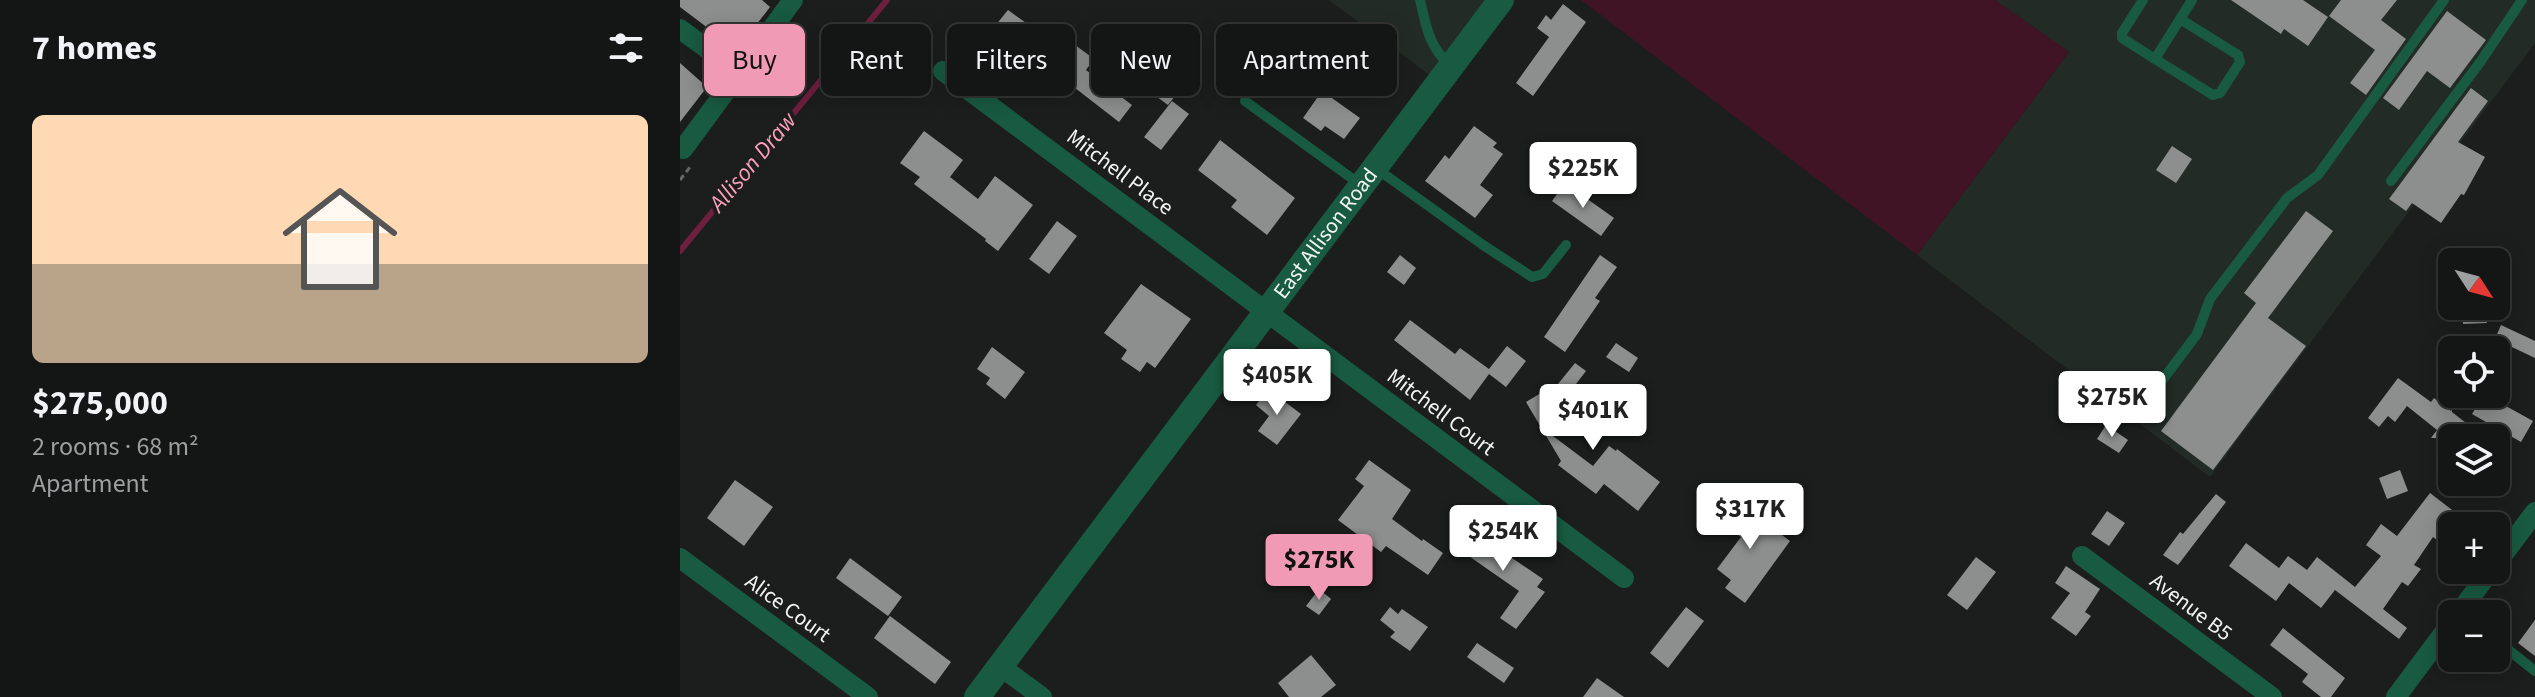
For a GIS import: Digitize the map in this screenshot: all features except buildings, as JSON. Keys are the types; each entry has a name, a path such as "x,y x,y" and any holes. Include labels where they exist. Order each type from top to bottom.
{"street":[{"path":"775,24 793,0"},
{"name":"East Allison Road","path":"977,697 1501,0"},
{"path":"680,29 704,46"},
{"name":"Mitchell Place","path":"943,71 1268,312"},
{"path":"680,147 683,149 722,96"},
{"name":"Mitchell Court","path":"1268,312 1624,578"},
{"path":"2510,545 2535,512"},
{"name":"Avenue B5","path":"2082,556 2272,697"},
{"name":"Alice Court","path":"680,558 868,697"},
{"path":"2396,697 2438,642"},
{"path":"1001,667 1042,697"}],"lane":[{"path":"1420,0 1428,37 1438,55 1452,66"},
{"path":"2143,0 2122,33 2122,38 2213,95 2220,93 2240,62 2238,55 2180,19"},
{"path":"2155,59 2192,0"},
{"path":"2149,398 2197,334 2210,299 2287,198 2318,175 2444,0"},
{"path":"2391,181 2481,61 2522,0"},
{"path":"1245,101 1532,277 1543,274 1566,245"},
{"path":"2510,651 2535,671"}],"shaded area":[{"path":"1329,0 1488,0 1431,76 1397,51 1397,24 1361,24"},
{"path":"1581,0 1995,0 2069,52 1917,255"},
{"path":"1995,0 2535,0 2535,43 2210,477 1917,255 2069,52"}],"waterway":[{"name":"Allison Draw","path":"680,251 887,0"}]}
